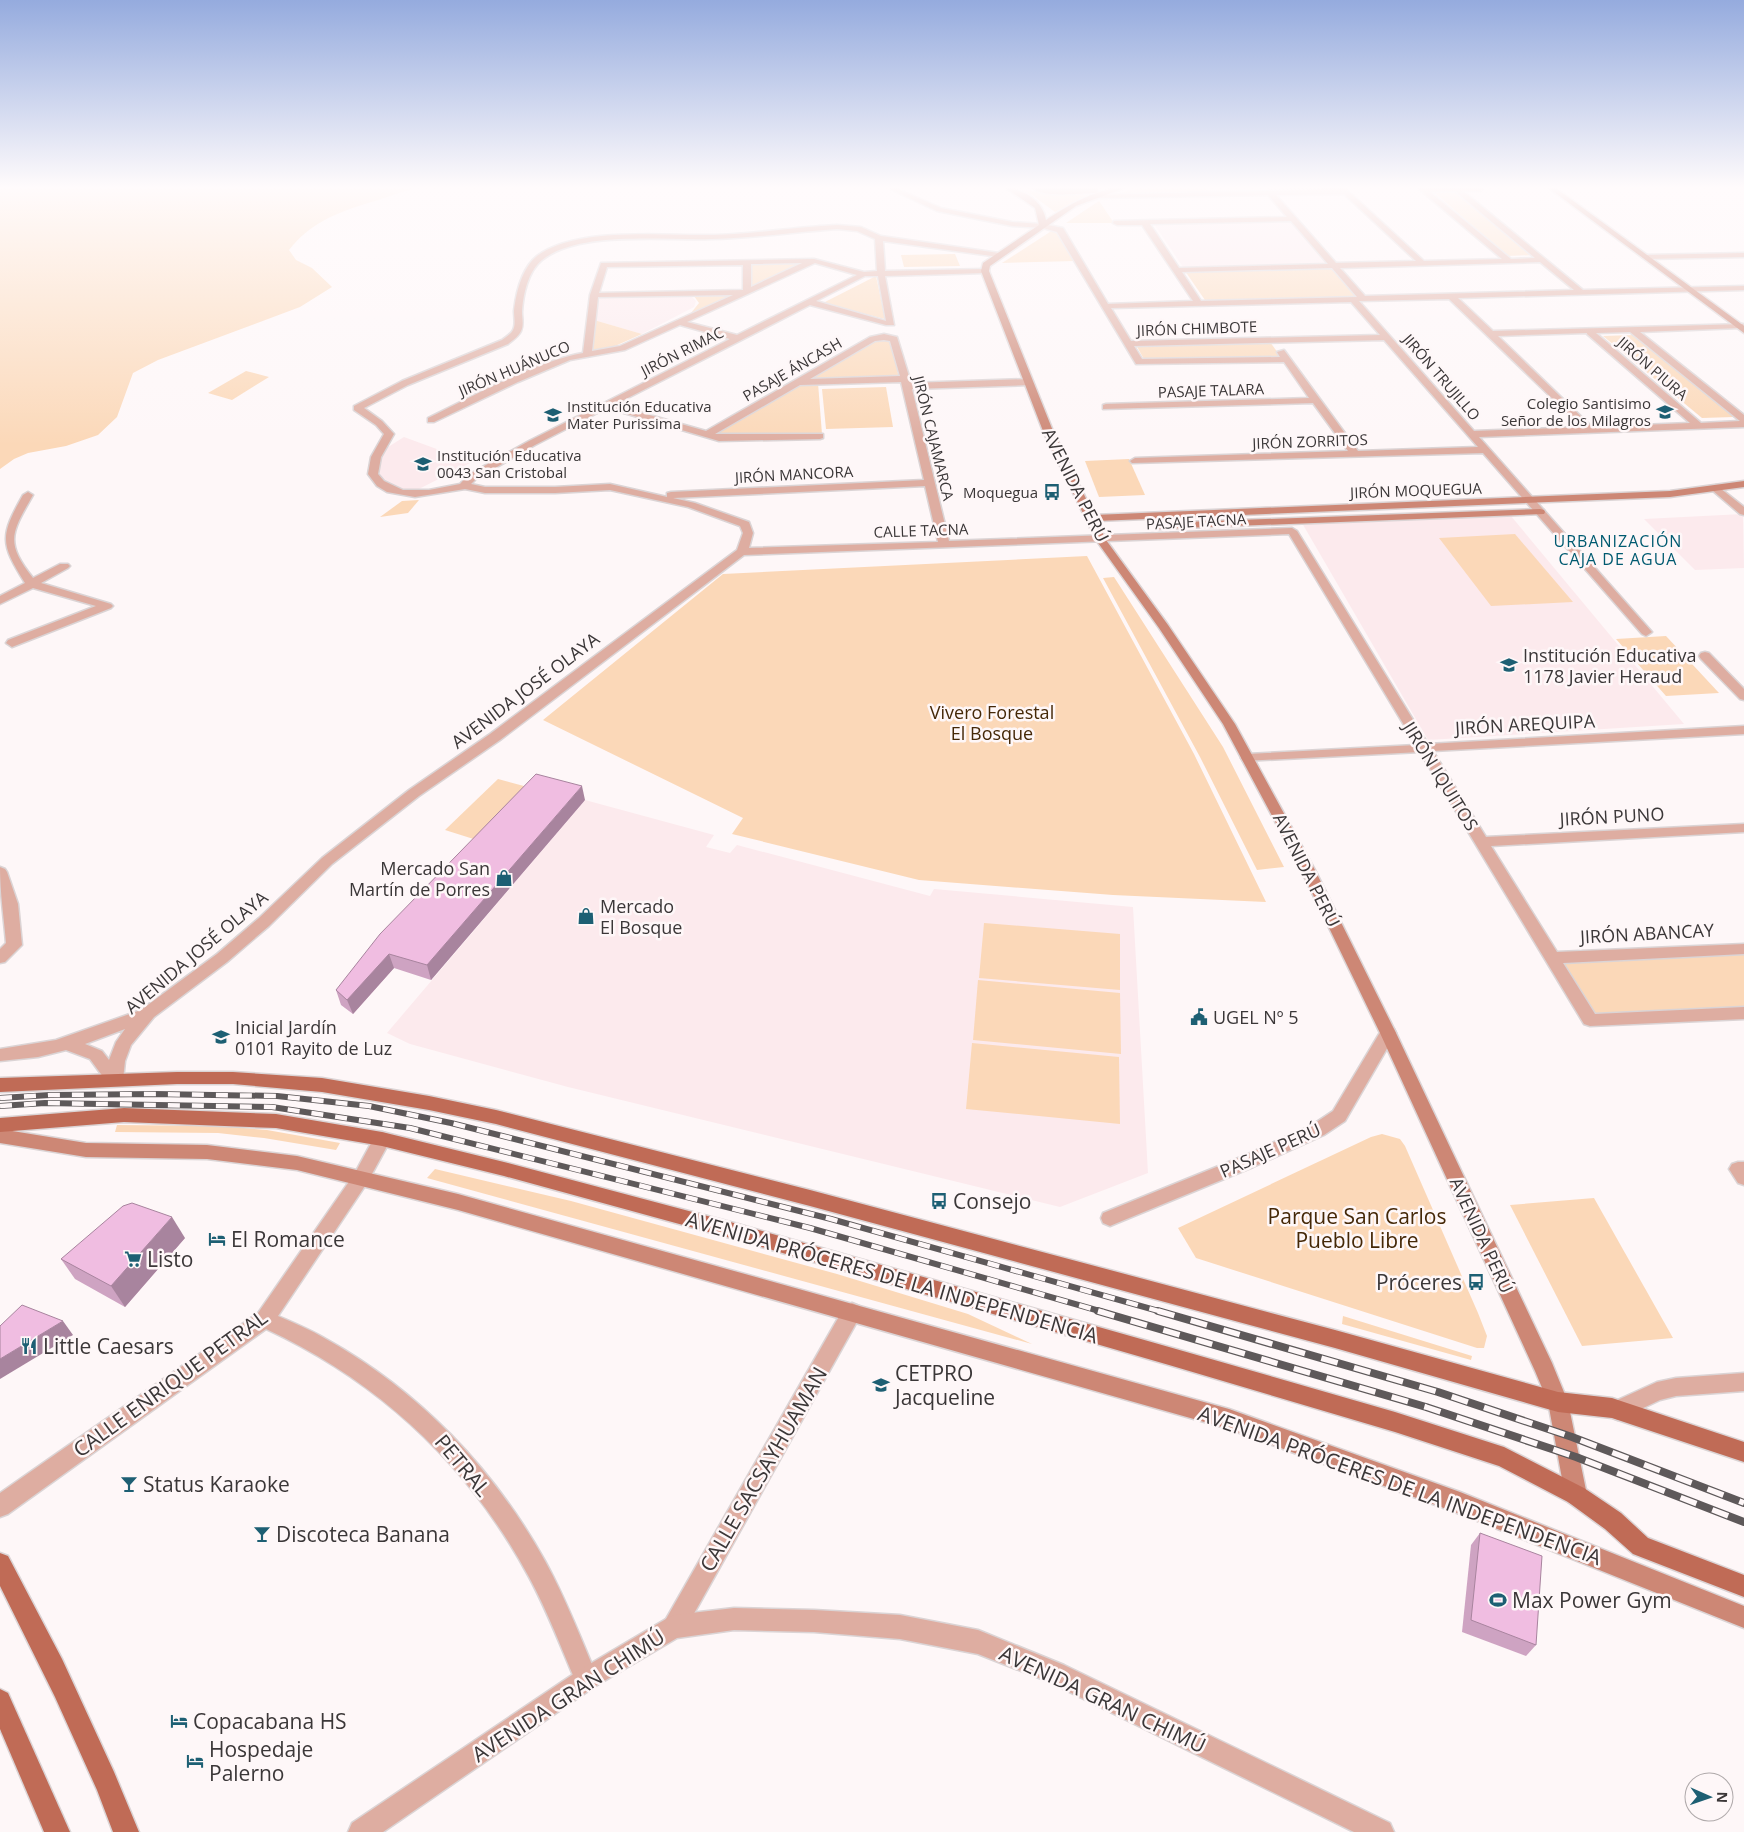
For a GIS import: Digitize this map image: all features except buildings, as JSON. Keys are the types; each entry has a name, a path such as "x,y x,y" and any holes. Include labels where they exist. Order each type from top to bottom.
{"main road":[{"name":"AVENIDA PERÚ","path":"986,274 1048,431 1095,529 1164,626 1229,724 1309,872 1388,1033 1502,1278 1533,1340 1558,1402 1576,1495"},
{"path":"1670,274 1742,328"},
{"name":"JIRÓN MOQUEGUA","path":"1095,529 1529,500 1670,494 1744,484"},
{"name":"JIRÓN MOQUEGUA","path":"1095,529 1540,512"},
{"path":"0,1085 224,1078 322,1085 430,1102 810,1198 1335,1339 1558,1402 1618,1410 1744,1452"},
{"name":"AVENIDA PRÓCERES DE LA INDEPENDENCIA","path":"0,1125 124,1115 276,1121 382,1139 734,1231 1395,1422 1504,1457 1576,1495 1613,1521 1642,1546 1744,1586"},
{"name":"AVENIDA PRÓCERES DE LA INDEPENDENCIA","path":"0,1136 86,1150 207,1152 297,1163 458,1202 1248,1425 1460,1503 1744,1617"},
{"path":"0,1564 22,1602 70,1701 118,1809 126,1832"},
{"path":"0,1701 57,1832"}],"street":[{"path":"529,274 520,297 518,329 505,342 405,383 357,408 379,423 388,434 373,465 373,474 383,486 418,494 431,494 464,486 471,489 485,490 546,490 601,486 660,498 690,505 745,524 748,533 742,552"},
{"path":"587,353 594,295 601,274"},
{"path":"594,295 747,292 747,274"},
{"name":"JIRÓN HUÁNUCO","path":"431,420 557,362 587,353 622,348 785,274"},
{"name":"JIRÓN RIMAC","path":"464,486 472,476 606,405 863,274"},
{"path":"809,302 891,323 881,274"},
{"path":"1088,274 1139,362 1286,358"},
{"path":"1178,274 1199,304"},
{"name":"JIRÓN TRUJILLO","path":"1340,274 1386,337 1646,632"},
{"path":"1560,274 1582,293"},
{"path":"1107,306 1744,288"},
{"path":"1452,297 1590,430"},
{"path":"679,322 738,338"},
{"path":"1491,334 1742,328"},
{"path":"1633,330 1744,420"},
{"name":"JIRÓN PIURA","path":"1590,332 1699,426"},
{"name":"PASAJE ÁNCASH","path":"706,435 795,382 873,339 884,337 894,340"},
{"name":"JIRÓN CHIMBOTE","path":"1128,344 1386,337"},
{"name":"JIRÓN CAJAMARCA","path":"894,340 906,382 944,545"},
{"path":"1272,340 1355,454"},
{"path":"795,382 1029,382"},
{"name":"PASAJE TALARA","path":"1106,407 1317,400"},
{"path":"606,405 719,438 820,436"},
{"path":"1471,434 1744,424"},
{"name":"JIRÓN ZORRITOS","path":"1135,461 1486,450"},
{"name":"JIRÓN MANCORA","path":"660,498 672,495 929,483"},
{"path":"1716,488 1744,512"},
{"path":"12,643 107,606 32,584 11,553 8,540 10,527 28,495"},
{"name":"PASAJE TACNA","path":"1095,529 1292,531"},
{"name":"CALLE TACNA","path":"742,552 944,545 1095,529"},
{"name":"JIRÓN IQUITOS","path":"1292,531 1590,1020 1744,1013"},
{"name":"AVENIDA JOSÉ OLAYA","path":"116,1080 117,1061 124,1042 148,1013 222,958 264,922 327,861 380,818 495,737 734,556 742,552"},
{"path":"0,601 64,566"},
{"path":"1705,656 1744,696"},
{"name":"JIRÓN AREQUIPA","path":"1248,758 1744,730"},
{"name":"JIRÓN PUNO","path":"1482,842 1744,828"},
{"path":"0,872 12,904 14,945 0,958"},
{"name":"JIRÓN ABANCAY","path":"1551,958 1744,949"},
{"path":"0,1054 14,1054 68,1044 148,1013"},
{"name":"PASAJE PERÚ","path":"1110,1218 1301,1139 1325,1126 1339,1116 1388,1033"},
{"path":"68,1044 96,1055 116,1080"},
{"name":"CALLE ENRIQUE PETRAL","path":"0,1506 265,1319 361,1178 382,1139"},
{"name":"CALLE SACSAYHUAMAN","path":"674,1627 852,1312"},
{"name":"PETRAL","path":"265,1319 326,1349 384,1387 437,1434 486,1489 529,1556 568,1633 586,1679"},
{"path":"1618,1410 1657,1391 1676,1387 1744,1382"},
{"name":"AVENIDA GRAN CHIMÚ","path":"361,1832 586,1679 674,1627 734,1619 814,1621 900,1627 978,1642 1056,1673 1381,1832"}],"shaded area":[{"path":"686,295 696,301 694,307 642,334 594,320 600,298"},
{"name":"Institución Educativa 0043 San Cristobal","path":"404,437 472,462 415,491 396,488 382,480 377,466 385,449"},
{"path":"1743,514 1744,568 1695,570 1644,519"},
{"name":"Institución Educativa 1178 Javier Heraud","path":"1511,516 1684,724 1428,740 1302,523"},
{"path":"585,800 714,835 706,847 730,853 737,845 930,896 934,889 1133,907 1148,1173 1060,1207 568,1087 410,1044 387,1033"}],"green space":[{"path":"0,274 319,274 332,287 300,307 158,360 133,373 117,417 98,435 66,446 28,453 14,459 0,469"},
{"path":"752,274 781,274 752,288"},
{"path":"1187,274 1339,274 1360,299 1207,303"},
{"path":"876,276 885,319 823,303"},
{"path":"733,295 691,313 699,303 694,296"},
{"path":"594,320 642,334 615,346 592,350"},
{"path":"1633,335 1734,417 1702,418 1603,336"},
{"path":"879,338 890,340 899,378 812,378"},
{"path":"1270,342 1281,357 1145,361 1136,345"},
{"path":"246,371 269,377 232,400 208,393"},
{"path":"818,383 822,434 717,436 713,432 799,384"},
{"path":"886,387 893,427 826,429 822,389"},
{"path":"1129,459 1145,495 1099,497 1085,461"},
{"path":"419,500 408,513 380,517 402,501"},
{"path":"1515,534 1573,602 1491,606 1439,538"},
{"name":"Vivero Forestal El Bosque","path":"1087,556 1194,754 1266,902 1113,895 919,880 732,834 743,818 543,720 723,574"},
{"path":"1114,577 1223,747 1284,867 1257,870 1200,757 1103,578"},
{"path":"1666,636 1719,693 1666,696 1616,639"},
{"path":"498,779 535,789 483,842 445,830"},
{"path":"984,923 1120,934 1120,990 979,978"},
{"path":"1744,951 1744,1011 1592,1017 1558,961"},
{"path":"978,980 1120,993 1121,1054 973,1040"},
{"path":"972,1043 1119,1057 1120,1124 966,1109"},
{"path":"117,1125 219,1126 267,1130 340,1143 336,1150 264,1138 218,1133 115,1132"},
{"name":"Parque San Carlos Pueblo Libre","path":"1382,1134 1400,1139 1405,1146 1487,1336 1484,1348 1477,1348 1196,1258 1178,1228 1371,1137"},
{"path":"435,1169 571,1201 837,1274 968,1314 1032,1344 427,1178"},
{"path":"1594,1198 1673,1338 1582,1346 1510,1205"},
{"path":"1343,1316 1472,1356 1471,1360 1342,1324"}],"railway":[{"path":"0,1098 50,1095 156,1094 277,1096 369,1106 451,1123 831,1219 1162,1312"},
{"path":"0,1106 45,1103 272,1107 410,1128 810,1228 1103,1312"},
{"path":"1098,1311 1426,1407 1576,1457 1744,1522"},
{"path":"1158,1311 1438,1392 1572,1437 1744,1503"}],"place":[{"name":"Colegio Santisimo Señor de los Milagros","path":"1665,412"},
{"name":"Institución Educativa Mater Purissima","path":"553,415"},
{"name":"Institución Educativa 0043 San Cristobal","path":"423,464"},
{"name":"Moquegua","path":"1052,492"},
{"name":"Institución Educativa 1178 Javier Heraud","path":"1509,665"},
{"name":"Mercado San Martín de Porres","path":"504,878"},
{"name":"Mercado El Bosque","path":"586,916"},
{"name":"UGEL Nº 5","path":"1199,1017"},
{"name":"Inicial Jardín 0101 Rayito de Luz","path":"221,1037"},
{"name":"Consejo","path":"939,1201"},
{"name":"El Romance","path":"217,1239"},
{"name":"Listo","path":"133,1259"},
{"name":"Próceres","path":"1476,1282"},
{"name":"Little Caesars","path":"29,1346"},
{"name":"CETPRO Jacqueline","path":"881,1385"},
{"name":"Status Karaoke","path":"129,1484"},
{"name":"Discoteca Banana","path":"262,1534"},
{"name":"Max Power Gym","path":"1498,1600"},
{"name":"Copacabana HS","path":"179,1721"},
{"name":"Hospedaje Palerno","path":"195,1761"}],"district":[{"name":"URBANIZACIÓN CAJA DE AGUA","path":"1618,550"}]}
